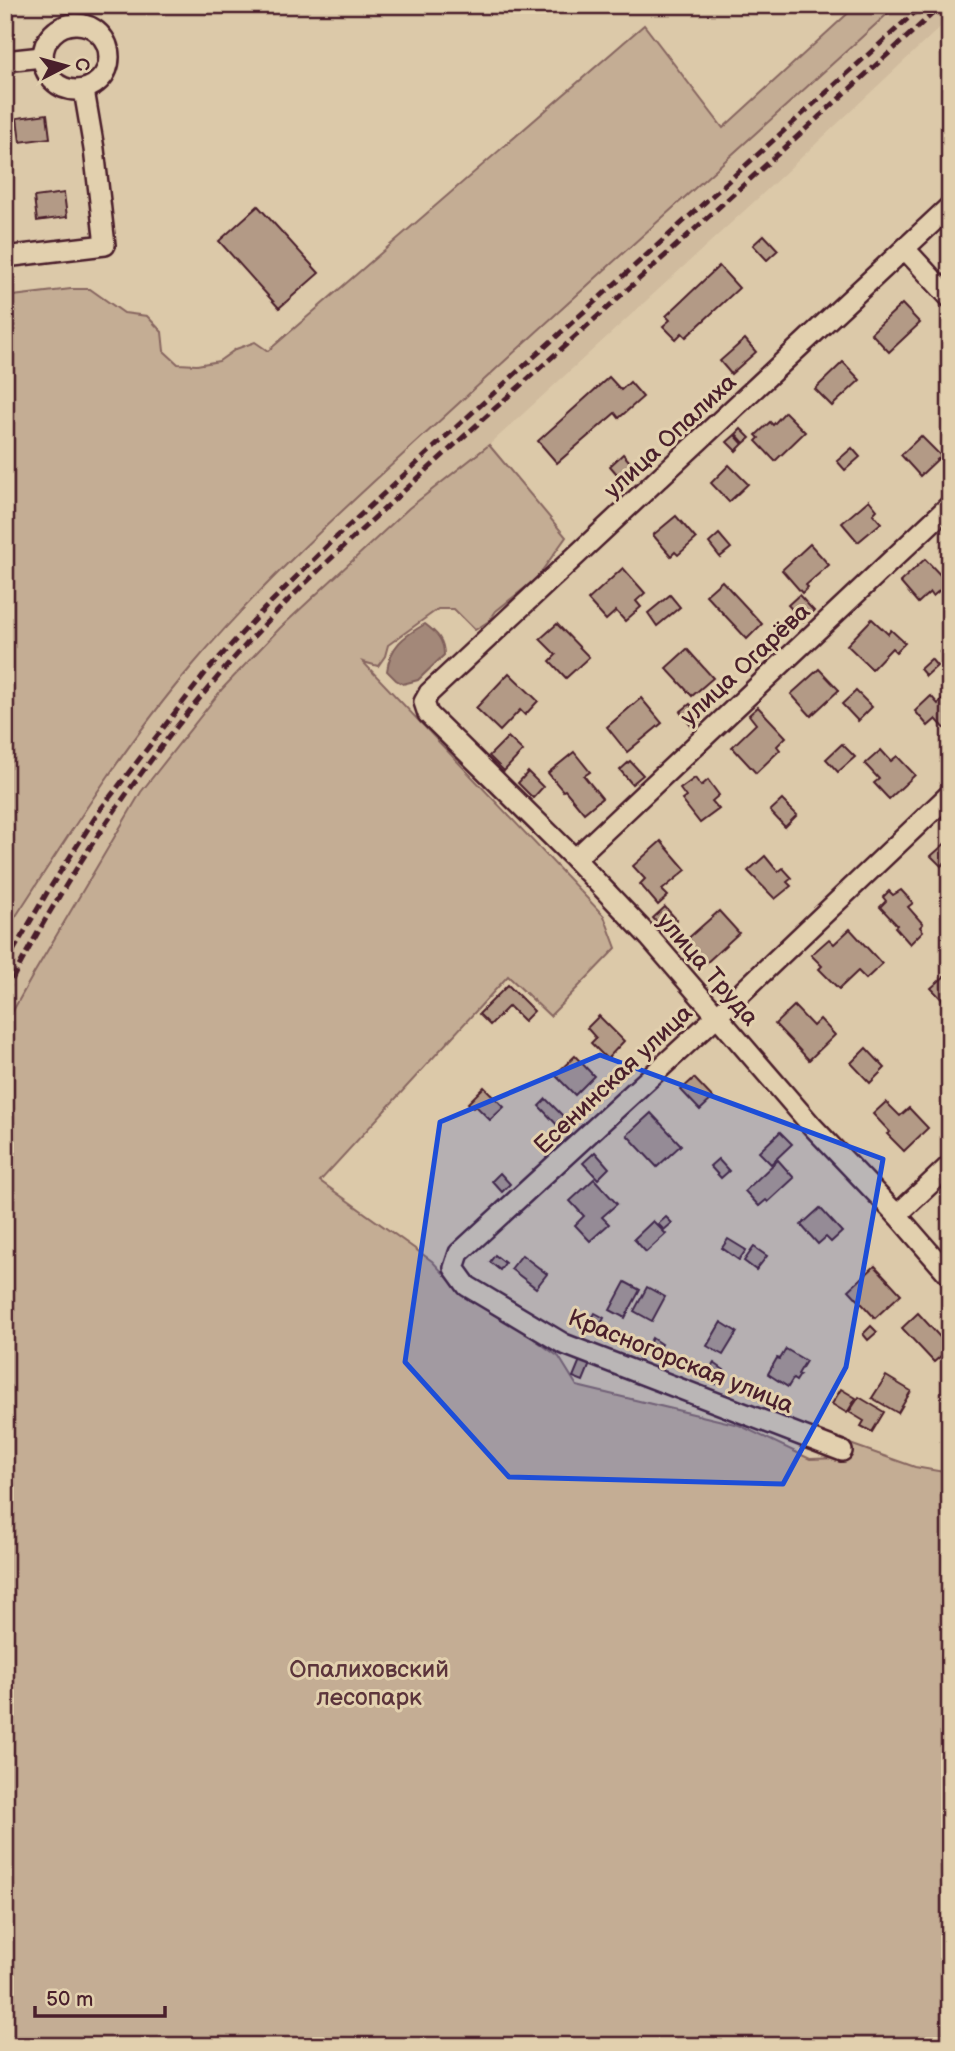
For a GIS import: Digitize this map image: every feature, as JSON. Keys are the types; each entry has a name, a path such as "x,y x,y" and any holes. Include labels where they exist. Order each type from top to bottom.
{"street":[{"path":"73,14 93,28 106,43 109,62 101,80 84,90 64,89 48,76 42,57 46,40 73,14"},
{"path":"5,61 42,57"},
{"path":"5,257 104,246 94,149 84,90"},
{"name":"улица Опалиха","path":"424,702 429,694 950,206"},
{"path":"905,249 950,298"},
{"name":"улица Огарёва","path":"575,859 950,505"},
{"name":"улица Труда","path":"424,702 428,714 575,859 649,938 813,1126 950,1276"},
{"name":"Есенинская улица","path":"459,1253 717,1016 950,794"},
{"path":"897,1215 950,1165"},
{"name":"Красногорская улица","path":"459,1253 454,1268 467,1286 564,1345 842,1451"}],"highlighted area":[{"path":"600,1055 883,1159 846,1367 783,1484 509,1477 405,1362 440,1122"}],"shaded area":[{"path":"897,5 950,5 950,18 489,445 409,508 223,688 141,792 5,1025 5,936 125,750 191,667 274,576 378,478"},
{"path":"425,624 439,637 444,655 418,680 403,684 387,671 391,655 405,638"}],"green space":[{"path":"857,5 897,5 314,537 220,633 166,697 98,790 5,936 5,297 90,289 124,313 147,316 162,332 164,351 178,364 197,365 219,361 236,349 255,342 268,351 644,25 723,128"},
{"name":"Опалиховский лесопарк","path":"489,445 566,537 536,579 475,630 454,609 438,609 388,645 378,666 363,662 604,916 616,948 550,1016 508,976 320,1181 432,1261 458,1289 505,1318 559,1357 577,1386 739,1425 810,1459 841,1458 850,1444 915,1467 950,1473 950,2046 5,2046 5,1025 141,792 223,688 280,628 409,508"}],"building":[{"path":"47,114 50,138 20,142 17,118"},
{"path":"64,193 67,217 37,221 34,197"},
{"path":"258,206 319,273 279,308 219,241"},
{"path":"764,235 778,250 767,260 753,245"},
{"path":"719,266 739,288 686,337 682,333 676,339 663,326 670,320 666,316"},
{"path":"902,304 920,323 889,352 871,333"},
{"path":"745,339 756,352 731,374 720,361"},
{"path":"843,362 860,380 832,406 815,389"},
{"path":"609,377 621,390 630,382 643,397 619,418 615,413 557,463 538,441"},
{"path":"785,412 805,432 775,461 756,441 759,438 756,435 770,422 773,425"},
{"path":"741,429 750,438 744,443 736,434"},
{"path":"735,435 743,444 736,451 727,442"},
{"path":"921,436 941,456 920,476 901,455"},
{"path":"852,448 860,457 845,470 837,461"},
{"path":"623,454 636,469 623,481 610,466"},
{"path":"729,465 748,484 729,502 711,483"},
{"path":"869,500 877,510 873,514 881,523 858,542 842,523"},
{"path":"676,516 696,539 678,555 675,552 671,556 653,535"},
{"path":"719,534 731,548 720,557 709,543"},
{"path":"810,544 829,565 806,585 808,587 802,593 782,570"},
{"path":"925,559 948,583 933,596 930,592 918,603 900,582"},
{"path":"623,568 645,593 636,601 641,607 625,621 616,611 606,620 588,600"},
{"path":"722,581 762,624 747,639 706,595"},
{"path":"670,595 680,607 657,626 648,613"},
{"path":"799,595 814,611 803,621 788,605"},
{"path":"872,619 888,634 891,630 905,643 896,652 892,648 872,669 847,645"},
{"path":"557,624 589,657 566,678 550,661 556,655 540,639"},
{"path":"947,645 950,648 948,661 940,652"},
{"path":"687,649 713,678 692,696 666,668"},
{"path":"931,659 937,666 926,676 920,669"},
{"path":"819,669 839,690 811,716 791,694"},
{"path":"509,673 538,701 525,715 520,710 500,731 476,708"},
{"path":"856,691 872,707 858,721 842,704"},
{"path":"931,696 938,704 944,698 950,704 950,734 936,719 928,726 915,711"},
{"path":"641,698 662,723 627,752 607,727"},
{"path":"690,704 702,718 692,727 680,712"},
{"path":"758,707 786,737 777,746 780,750 756,773 732,747 756,724 749,715"},
{"path":"508,737 523,751 504,771 489,756"},
{"path":"842,744 855,757 838,772 826,759"},
{"path":"881,750 891,761 897,756 915,775 889,799 874,783 879,779 865,764"},
{"path":"574,752 590,772 584,776 602,798 584,813 548,773"},
{"path":"630,761 643,775 632,784 620,770"},
{"path":"528,772 543,787 533,798 518,783"},
{"path":"695,778 701,786 708,780 719,795 712,801 719,809 700,823 682,800 686,797 680,789"},
{"path":"782,800 797,815 785,827 770,811"},
{"path":"950,839 950,860 941,866 931,856"},
{"path":"661,841 686,870 662,890 668,896 658,905 640,884 645,879 633,866"},
{"path":"765,856 778,872 783,868 792,878 787,882 791,886 775,899 748,871"},
{"path":"901,890 913,903 908,907 923,924 920,927 923,931 910,944 880,907 886,901 883,897 889,891 893,895"},
{"path":"665,907 677,920 665,931 653,918"},
{"path":"719,911 739,933 705,964 685,941"},
{"path":"850,929 882,964 866,979 858,971 839,989 819,969 822,966 811,955 829,939 834,944"},
{"path":"947,974 950,976 949,1007 931,988"},
{"path":"508,985 534,1011 524,1021 509,1006 490,1025 479,1014"},
{"path":"794,1006 813,1026 820,1019 835,1035 809,1060 775,1024"},
{"path":"599,1016 624,1041 607,1059 591,1043 596,1038 587,1028"},
{"path":"866,1048 885,1068 870,1083 851,1063"},
{"path":"575,1056 594,1076 575,1095 555,1075"},
{"path":"694,1078 713,1098 700,1110 681,1090"},
{"path":"484,1087 504,1107 490,1120 476,1106 473,1108 468,1103"},
{"path":"546,1099 568,1121 560,1128 539,1106"},
{"path":"886,1102 900,1116 909,1108 928,1128 904,1151 887,1134 890,1132 873,1114"},
{"path":"651,1113 681,1145 657,1167 627,1135"},
{"path":"780,1132 792,1144 771,1164 759,1152"},
{"path":"595,1152 609,1168 598,1179 583,1163"},
{"path":"718,1159 729,1171 721,1178 710,1166"},
{"path":"778,1160 794,1178 768,1202 766,1200 759,1206 745,1191"},
{"path":"500,1173 510,1184 502,1192 492,1181"},
{"path":"594,1179 617,1204 602,1217 609,1224 590,1241 575,1225 584,1216 570,1201"},
{"path":"820,1208 842,1232 831,1242 826,1237 818,1244 801,1225"},
{"path":"666,1217 672,1223 664,1230 658,1224"},
{"path":"653,1221 666,1234 646,1252 634,1239"},
{"path":"728,1239 746,1250 739,1260 722,1248"},
{"path":"754,1247 767,1256 756,1270 744,1261"},
{"path":"495,1255 505,1263 500,1270 490,1262"},
{"path":"522,1255 547,1274 536,1288 511,1269"},
{"path":"875,1266 901,1294 875,1318 849,1290"},
{"path":"625,1282 640,1290 625,1318 610,1310"},
{"path":"647,1287 665,1297 652,1321 634,1311"},
{"path":"595,1313 604,1318 597,1332 587,1327"},
{"path":"918,1313 950,1348 934,1362 902,1328"},
{"path":"721,1322 737,1332 723,1355 707,1346"},
{"path":"871,1326 877,1332 868,1340 863,1334"},
{"path":"652,1338 661,1344 653,1358 644,1353"},
{"path":"786,1349 806,1361 796,1381 793,1379 788,1387 768,1374"},
{"path":"580,1360 590,1364 583,1381 573,1377"},
{"path":"714,1363 724,1370 716,1384 705,1377"},
{"path":"886,1376 911,1391 898,1413 872,1398"},
{"path":"841,1389 856,1398 847,1413 832,1404"},
{"path":"859,1397 884,1412 872,1432 861,1426 864,1421 849,1412"}],"railway":[{"path":"5,965 100,810 207,671 265,608 330,543 442,440 923,5"},
{"path":"5,993 51,910 128,791 186,715 258,631 395,499 942,5"}]}
